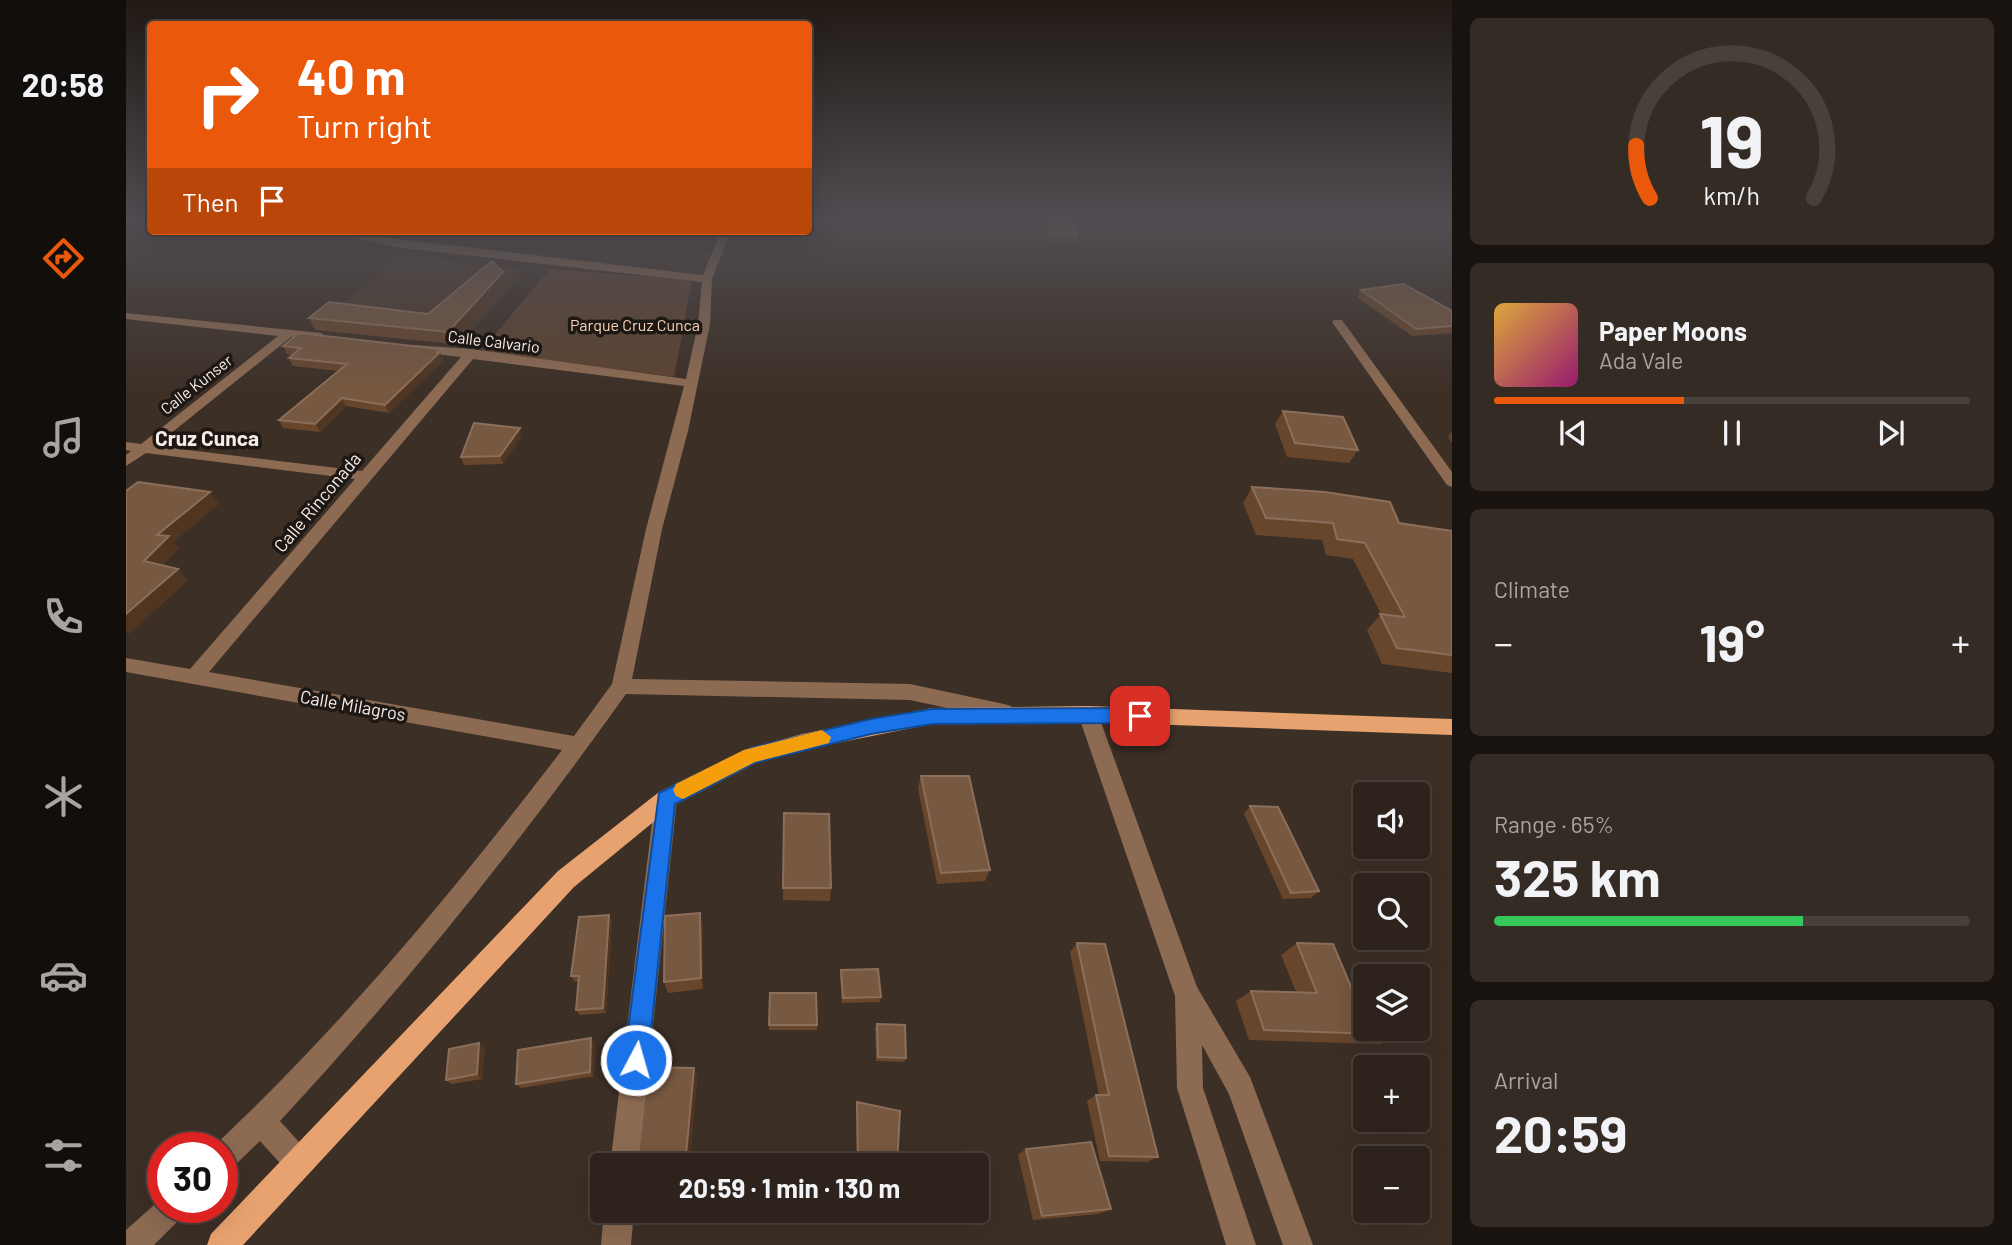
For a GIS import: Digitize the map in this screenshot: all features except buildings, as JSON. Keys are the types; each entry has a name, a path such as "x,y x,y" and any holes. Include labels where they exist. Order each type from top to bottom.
{"main road":[{"path":"222,1245 566,879 666,799 751,756 802,741 932,716 1087,714 1452,727"}],"street":[{"path":"681,276 707,279"},
{"path":"238,1143 337,1042 579,745 621,687 654,529 704,324 708,276"},
{"path":"126,316 340,339"},
{"path":"1338,322 1452,482"},
{"name":"Calle Kunser","path":"126,462 288,334"},
{"name":"Calle Calvario","path":"405,346 691,383"},
{"name":"Calle Rinconada","path":"194,677 471,353"},
{"path":"126,446 363,477"},
{"name":"Calle Milagros","path":"126,665 579,745"},
{"path":"621,687 910,692 1016,715"},
{"path":"1087,714 1187,994 1240,1087 1298,1245"},
{"path":"625,1153 666,799"},
{"path":"1187,994 1190,1088 1241,1245"},
{"path":"261,1121 299,1163"},
{"path":"132,1245 155,1223"},
{"path":"616,1245 619,1223"}],"shaded area":[{"path":"376,276 520,276 467,337 321,322"}],"green space":[{"name":"Parque Cruz Cunca","path":"544,276 642,276 692,280 674,377 481,351"}],"slow traffic":[{"path":"683,790 751,756 822,737"}],"district":[{"name":"Cruz Cunca","path":"207,437"}],"route":[{"path":"636,1060 666,799 751,756 802,741 932,716 1140,716"}]}
